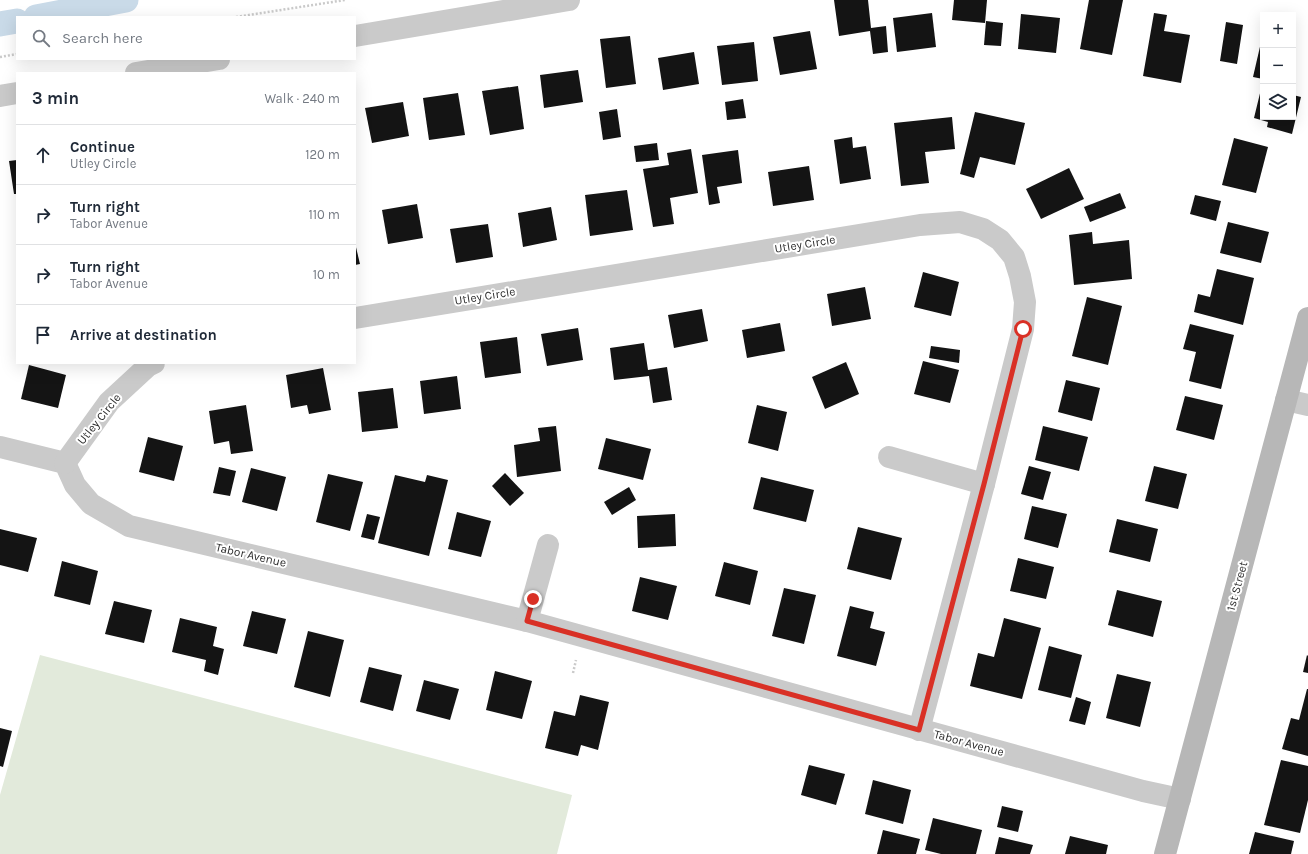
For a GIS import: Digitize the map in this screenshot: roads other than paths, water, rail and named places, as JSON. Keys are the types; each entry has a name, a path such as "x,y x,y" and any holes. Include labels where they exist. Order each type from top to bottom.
{"main road":[{"name":"1st Street","path":"1165,854 1308,318"}],"street":[{"path":"356,36 569,0"},
{"path":"142,72 213,60"},
{"path":"0,96 16,93"},
{"name":"Utley Circle","path":"356,318 920,225 960,222 983,229 1000,240 1014,257 1020,276 1024,302 1023,329 919,730"},
{"name":"Utley Circle","path":"64,463 109,402 152,364"},
{"path":"1286,400 1308,405"},
{"path":"0,447 64,463"},
{"path":"889,457 984,484"},
{"name":"Tabor Avenue","path":"64,463 74,485 91,504 129,526 527,621 919,730 1143,791 1180,799"},
{"path":"527,621 548,545"}],"waterway":[{"path":"41,16 126,0"},
{"path":"0,24 16,21"}]}
